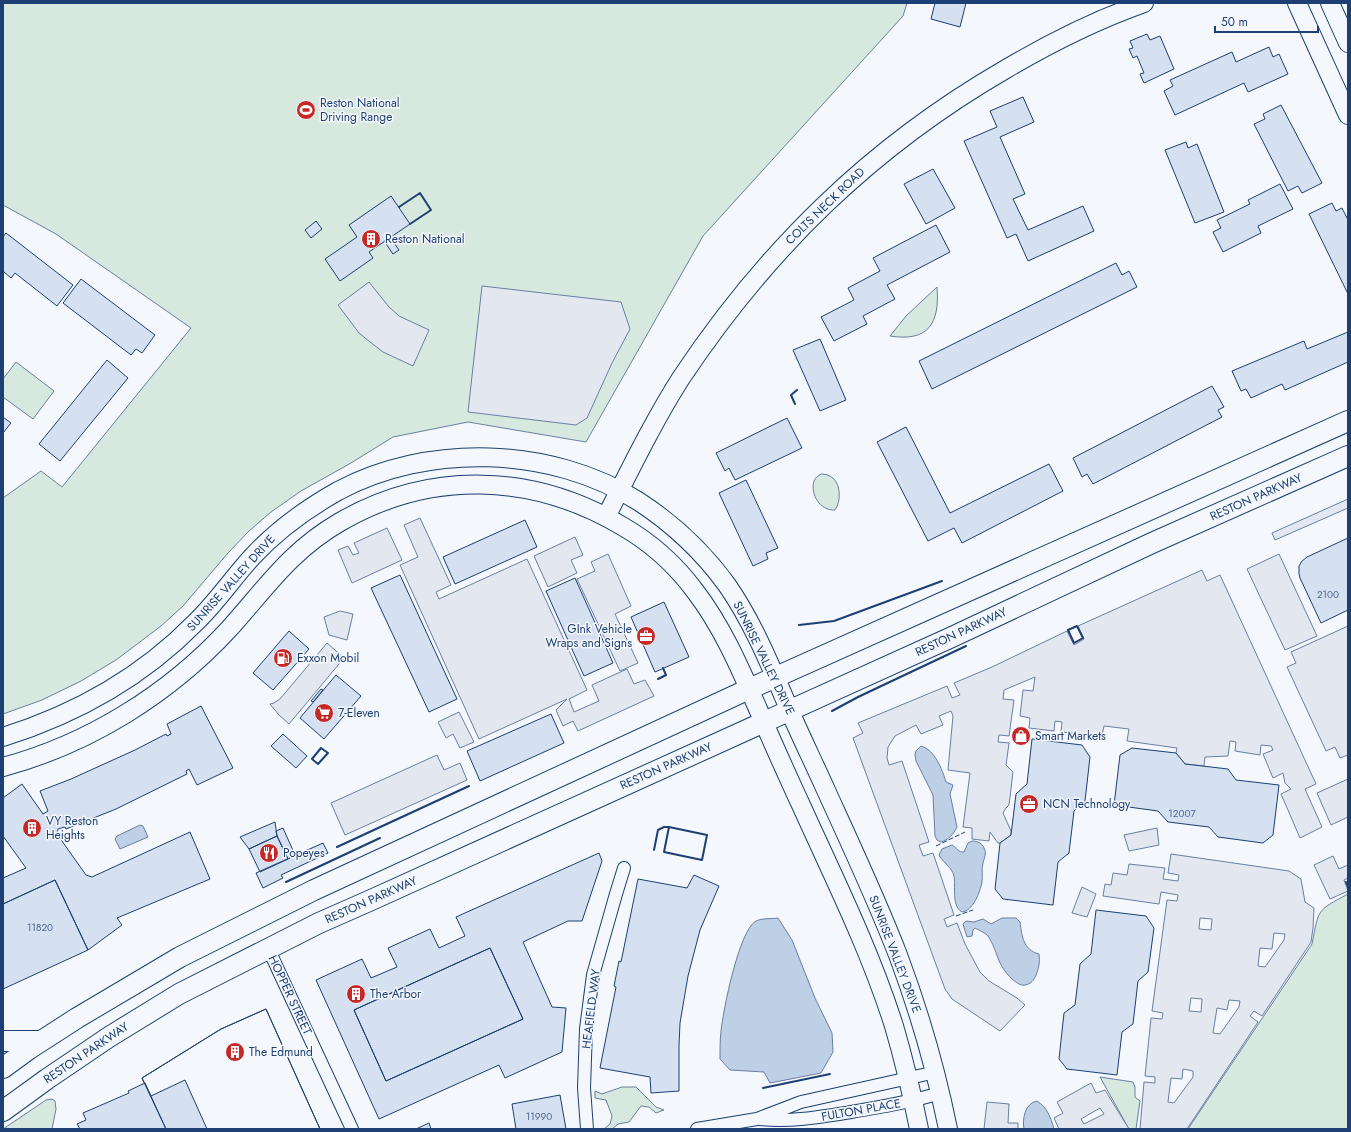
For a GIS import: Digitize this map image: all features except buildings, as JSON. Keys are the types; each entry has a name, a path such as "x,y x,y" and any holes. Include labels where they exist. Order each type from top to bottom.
{"main road":[{"name":"COLTS NECK ROAD","path":"606,516 671,395 715,330 742,295 782,248 834,195 883,152 976,86 1064,36 1104,18 1144,3"},
{"path":"1297,3 1348,115"},
{"path":"1330,3 1348,43"},
{"path":"3,1068 41,1041 121,990 180,957 314,890 749,689 1348,421"},
{"name":"RESTON PARKWAY","path":"3,1111 109,1037 179,994 319,922 369,901 952,637 1152,543 1348,456"},
{"name":"SUNRISE VALLEY DRIVE","path":"3,737 76,709 137,672 163,653 192,627 248,562 284,526 312,507 350,485 406,466 454,458 498,458 538,463 590,478 620,491 638,501 676,530 718,573 739,604 776,678 888,930 915,1003 936,1072 948,1129"},
{"path":"3,767 34,758 89,735 148,699 184,672 217,641 279,570 300,549 334,526 368,507 393,498 432,488 468,485 516,487 554,495 583,506 606,516 654,548 685,578 702,600 716,623 749,689 870,959 893,1024 908,1078 919,1129"},
{"path":"3,1041 41,1041"}],"street":[{"name":"HEAFIELD WAY","path":"587,1129 584,1088 586,1029 593,975 624,868"},
{"name":"HOPPER STREET","path":"268,948 352,1129"},
{"name":"FULTON PLACE","path":"697,1129 756,1119 800,1102 936,1072"},
{"name":"FULTON PLACE","path":"756,1119 795,1121 913,1101 940,1093"}],"shaded area":[{"path":"3,3 907,3 903,16 703,236 586,442 468,422 393,437 301,491 271,512 249,531 228,553 183,606 161,626 116,660 81,681 42,700 3,714 3,498 41,471 62,487 191,328 56,234 3,205"},
{"path":"369,282 389,307 399,316 429,330 413,366 383,352 370,342 359,333 338,305"},
{"path":"482,286 621,302 630,329 612,363 587,418 576,425 468,412"},
{"path":"937,287 936,311 929,328 914,336 890,336 906,316"},
{"path":"16,362 54,391 33,419 3,397 3,379"},
{"path":"821,474 832,477 838,485 839,498 835,510 830,510 821,505 817,501 813,491 814,481"},
{"path":"1348,499 1348,508 1275,540 1272,533"},
{"path":"420,518 451,585 436,592 439,599 527,559 587,690 569,699 574,712 599,701 592,685 627,669 634,684 645,680 654,696 578,731 573,721 563,726 556,710 567,699 479,739 400,565 418,557 404,525"},
{"path":"387,528 402,560 352,583 338,550 348,546 353,555 359,553 354,543"},
{"path":"575,537 583,555 571,560 577,573 548,587 534,556"},
{"path":"608,554 631,606 615,614 638,663 620,671 577,579 595,571 591,562"},
{"path":"1279,554 1317,636 1285,650 1247,569"},
{"path":"1202,570 1207,581 1220,575 1316,784 1305,789 1322,827 1300,838 1281,794 1291,789 1285,783 1283,773 1273,778 1263,754 1273,750 1271,746 1261,745 1260,755 1235,751 1236,742 1230,741 1228,756 1205,757 1204,766 1185,764 1176,753 1177,748 1127,741 1129,729 1104,726 1102,736 1061,732 1062,722 1055,721 1054,731 1029,728 1030,718 1020,716 1023,690 1033,691 1035,677 1004,690 1003,699 1014,700 1009,736 999,735 998,742 1009,743 1006,765 1013,772 1009,805 1003,813 1011,831 1011,835 1000,843 998,843 990,832 989,841 972,839 972,828 963,827 970,773 948,770 953,716 951,711 939,716 943,725 921,734 916,725 895,736 888,747 887,758 889,765 902,761 929,842 919,845 923,856 933,853 954,915 944,919 947,927 957,923 965,944 980,972 989,981 1017,998 1025,1005 1000,1031 952,999 945,989 853,738 863,733 858,723 947,686 952,698 960,695 954,683 992,667 1067,631 1074,645 1084,639 1078,626"},
{"path":"340,611 353,614 347,640 329,635 324,617"},
{"path":"1348,626 1348,755 1340,758 1335,747 1326,751 1287,667 1296,663 1291,652"},
{"path":"327,643 344,658 289,724 270,704 280,699"},
{"path":"459,712 474,742 460,748 453,734 446,738 438,722"},
{"path":"437,755 444,770 460,763 467,780 345,835 331,803"},
{"path":"1348,779 1348,817 1331,825 1317,793"},
{"path":"1157,828 1159,845 1129,851 1124,835"},
{"path":"1171,854 1289,871 1301,879 1305,902 1314,908 1313,928 1311,942 1262,1016 1254,1011 1250,1016 1258,1022 1187,1129 1140,1129 1144,1082 1155,1083 1155,1077 1145,1076 1151,1018 1162,1019 1163,1013 1152,1011 1167,900 1177,901 1178,895 1161,892 1159,904 1103,896 1105,884 1111,885 1113,873 1127,875 1129,864 1165,868 1163,879 1178,881 1179,875 1168,873","holes":["1200,918 1212,919 1211,930 1199,929","1274,933 1285,934 1284,940 1265,967 1258,966 1260,948 1272,949","1191,998 1202,999 1201,1012 1189,1011","1229,1000 1240,1001 1239,1007 1220,1034 1213,1033 1217,1008 1227,1010","1183,1069 1193,1071 1193,1077 1174,1103 1168,1102 1171,1078 1182,1079"]},
{"path":"1333,856 1339,869 1348,865 1348,878 1344,880 1348,891 1330,899 1314,865"},
{"path":"1082,887 1096,894 1087,917 1072,913"},
{"path":"1348,894 1348,1129 1188,1129 1312,944 1316,924 1321,912 1330,904"},
{"path":"1100,1077 1133,1082 1135,1087 1135,1097 1140,1101 1136,1129 1129,1129"},
{"path":"1091,1083 1096,1093 1105,1090 1129,1129 1059,1129 1054,1118 1063,1113 1057,1102","holes":["1100,1108 1104,1114 1084,1124 1081,1119"]},
{"path":"622,1087 636,1087 656,1107 664,1110 656,1113 649,1107 641,1106 629,1122 618,1124 612,1129 604,1129 610,1124 612,1116 606,1100 595,1098 595,1091 602,1094"},
{"path":"52,1099 55,1101 56,1109 52,1129 3,1129 46,1100"},
{"path":"987,1102 1009,1104 1008,1123 1018,1123 1018,1129 984,1129"}],"water":[{"path":"921,746 930,751 940,766 946,782 953,785 950,794 957,827 946,840 941,842 937,840 935,836 933,795 916,761 916,751"},
{"path":"140,825 143,826 148,837 120,849 115,839 117,836"},
{"path":"972,841 981,844 985,850 982,868 982,882 980,891 973,905 966,911 962,912 956,905 955,901 953,873 939,855 942,849 952,845 959,851 964,852 968,843"},
{"path":"778,918 792,940 815,998 832,1033 833,1052 821,1073 770,1083 764,1072 730,1070 720,1059 720,1041 728,990 738,954 744,939 750,927 756,921"},
{"path":"1002,918 1016,918 1020,922 1026,946 1039,954 1037,972 1031,983 1021,985 1012,979 1000,963 987,935 975,928 972,936 967,937 963,924 966,921 974,922 983,919 991,924"},
{"path":"1037,1101 1046,1110 1054,1129 1024,1129 1025,1112 1033,1102"}],"fence":[{"path":"936,846 965,832"},
{"path":"956,916 973,910"}],"wall":[{"path":"399,207 420,193 431,210 410,224"},
{"path":"795,404 791,395 797,390"},
{"path":"799,625 834,621 942,581"},
{"path":"1077,626 1083,638 1074,643 1068,630 1077,626"},
{"path":"832,711 858,697 966,646"},
{"path":"658,679 666,675 663,668"},
{"path":"321,748 328,753 318,764 312,759 321,748"},
{"path":"337,847 469,786"},
{"path":"654,850 658,830 664,827 669,827 707,835 702,860 664,852 669,827"},
{"path":"286,882 380,838"},
{"path":"1346,882 1348,887"},
{"path":"763,1088 830,1074"}],"place":[{"name":"Reston National Driving Range","path":"306,110"},
{"name":"Reston National","path":"371,239"},
{"name":"GInk Vehicle Wraps and Signs","path":"646,636"},
{"name":"Exxon Mobil","path":"283,658"},
{"name":"7-Eleven","path":"324,713"},
{"name":"Smart Markets","path":"1021,736"},
{"name":"NCN Technology","path":"1029,804"},
{"name":"VY Reston Heights","path":"32,828"},
{"name":"Popeyes","path":"269,853"},
{"name":"The Arbor","path":"356,994"},
{"name":"The Edmund","path":"235,1052"}]}
